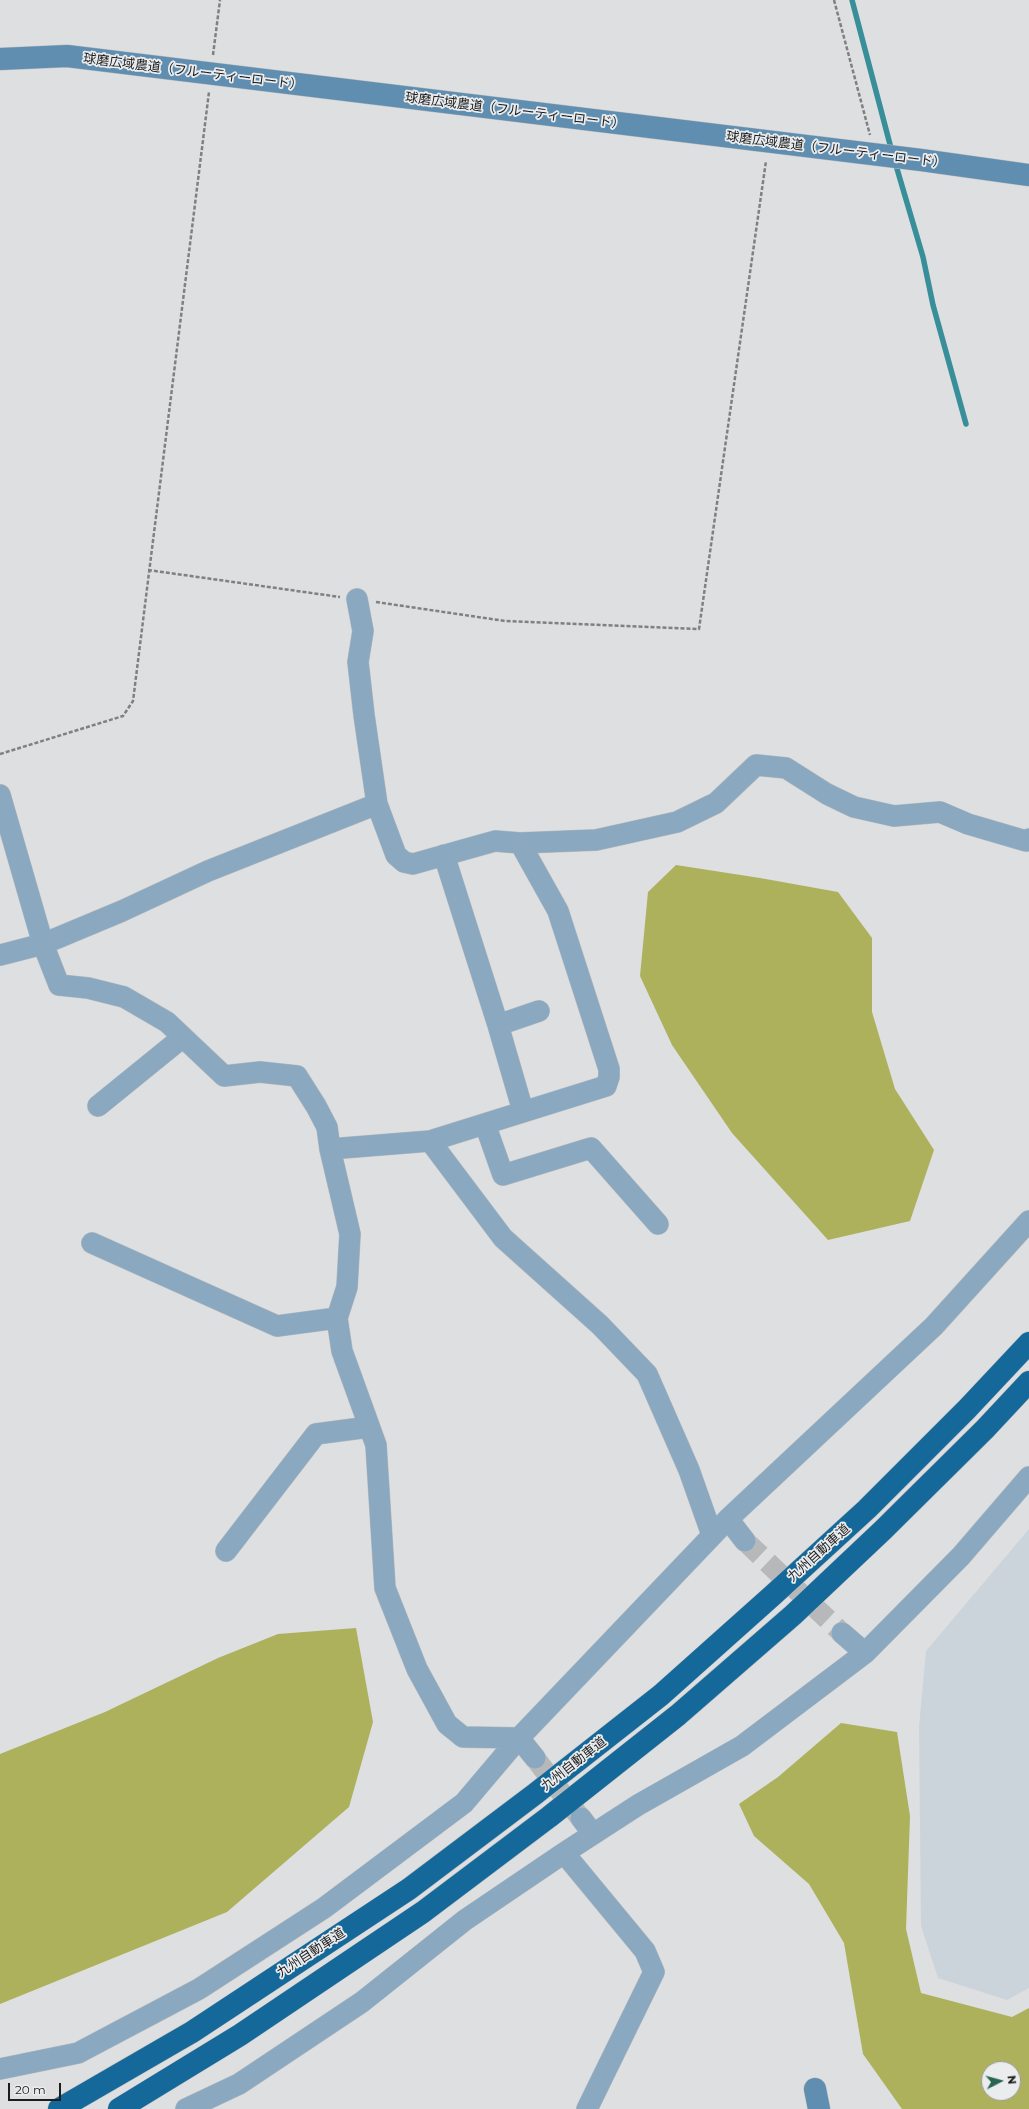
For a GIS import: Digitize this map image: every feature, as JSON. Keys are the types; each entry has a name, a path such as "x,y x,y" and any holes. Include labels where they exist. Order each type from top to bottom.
{"highway":[{"name":"九州自動車道","path":"59,2109 192,2032 409,1889 535,1794 661,1694 784,1585 867,1509 967,1409 1029,1343"},
{"name":"九州自動車道","path":"119,2109 240,2035 423,1912 550,1817 672,1720 793,1615 883,1530 1029,1382"}],"street":[{"name":"球磨広域農道（フルーティーロード）","path":"0,59 67,56 1029,175"},
{"path":"356,599 363,631 359,670 377,804 396,855 404,862 413,864 495,841 520,843 596,840 677,822 716,803 756,765 786,768 827,794 854,807 894,816 940,812 968,824 1026,841 1029,839"},
{"path":"0,795 43,944 60,985 88,988 124,997 167,1022 224,1076 260,1072 297,1076 327,1127 330,1149 350,1234 348,1288 337,1318 342,1352 376,1445 386,1588 417,1669 447,1724 463,1737 519,1738"},
{"path":"0,955 43,944 122,911 208,871 377,804"},
{"path":"330,1149 430,1141 606,1086 609,1078 609,1069 558,911 520,843"},
{"path":"444,856 498,1025 523,1111"},
{"path":"498,1025 539,1011"},
{"path":"98,1106 183,1037"},
{"path":"485,1124 503,1175 591,1148 658,1224"},
{"path":"430,1141 503,1238 600,1325 647,1374 689,1470 712,1535"},
{"path":"0,2068 78,2052 206,1984 324,1908 464,1803 519,1738 712,1535 934,1326 1029,1221"},
{"path":"92,1243 277,1326 337,1318"},
{"path":"226,1551 316,1434 369,1427"},
{"path":"186,2109 239,2084 362,2002 465,1920 564,1853 587,1826 638,1805 742,1746 865,1653 961,1556 1029,1477"},
{"path":"728,1519 745,1541"},
{"path":"842,1633 865,1653"},
{"path":"519,1738 534,1758"},
{"path":"564,1853 645,1951 654,1972 587,2109"}],"path":[{"path":"0,754 123,716 133,701 148,570 220,0"},
{"path":"834,0 876,155"},
{"path":"148,570 505,621 699,629 769,142"}],"shaded area":[{"path":"1029,1529 1029,1988 1007,2000 938,1978 921,1926 919,1727 926,1651"}],"green space":[{"path":"676,865 838,892 872,938 872,1012 895,1089 934,1150 910,1221 828,1240 732,1133 672,1045 640,976 648,892"},
{"path":"356,1628 373,1722 349,1807 227,1912 0,2004 0,1754 105,1712 218,1658 278,1634"},
{"path":"841,1723 897,1732 910,1816 906,1929 921,1993 1012,2017 1029,2008 1029,2109 902,2109 863,2054 844,1943 809,1884 754,1836 739,1804 778,1777"}],"waterway":[{"path":"852,0 892,152"},
{"path":"895,162 923,257 933,305 966,424"}],"tunnel":[{"path":"745,1541 842,1633"},
{"path":"535,1758 579,1816"}]}
